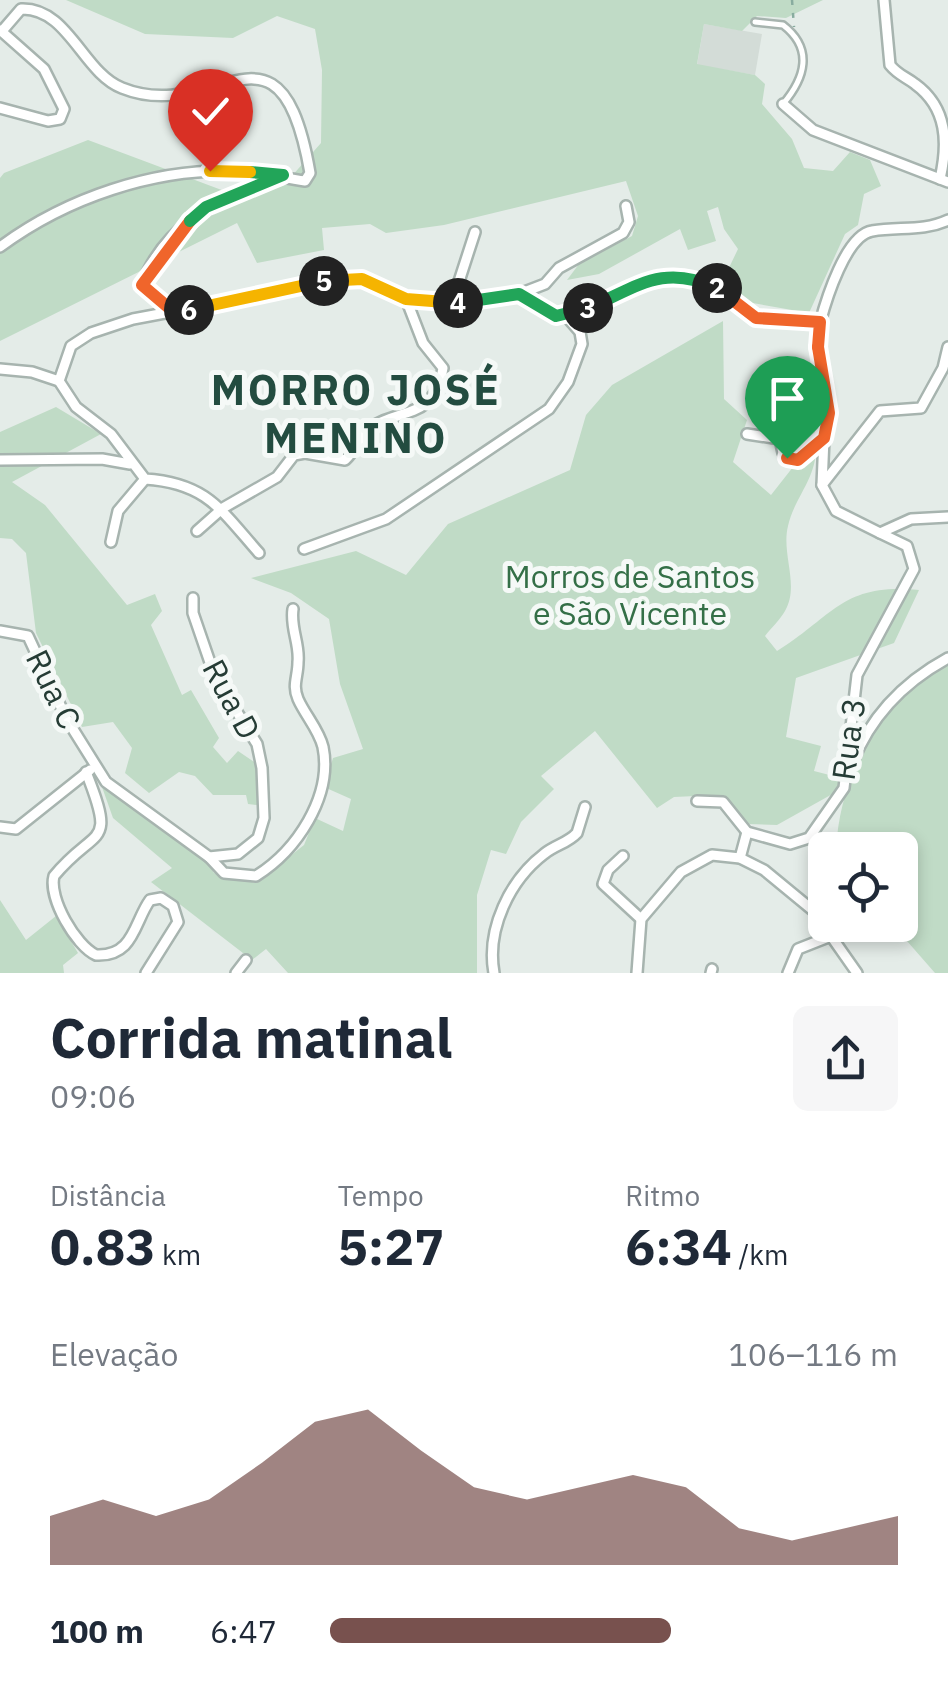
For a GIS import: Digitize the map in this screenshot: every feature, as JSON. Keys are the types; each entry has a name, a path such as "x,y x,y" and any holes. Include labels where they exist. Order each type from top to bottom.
{"street":[{"path":"783,104 813,130 944,181 944,126 920,87 890,65 884,0"},
{"path":"0,108 48,121 60,119 63,114 58,93 33,56 1,31 19,5 48,18 110,82 127,90 161,92 223,70"},
{"path":"0,247 50,212 168,176 232,170 305,180 310,173 298,110 283,78"},
{"path":"176,314 143,288 160,255 206,207 283,175"},
{"path":"59,381 64,360 78,340 133,318 176,314 352,278 406,299 452,303 519,294 545,284 559,268 623,233 629,222 626,206"},
{"path":"822,484 829,413 818,352 820,322 836,276 858,238 870,230 929,228 948,220"},
{"path":"452,303 474,232"},
{"path":"519,294 552,315 566,316 658,276 673,274 714,287 756,318 820,322"},
{"path":"197,531 223,508 277,477 294,455 345,460 371,427 421,408 440,380 443,368 423,343 406,299"},
{"path":"304,550 386,519 548,409 568,382 582,344 580,332 566,316"},
{"path":"822,484 880,412 921,408 943,368 948,347"},
{"path":"0,369 32,372 59,381 76,406 111,434 144,479 182,484 223,508 259,553"},
{"path":"748,434 780,439 783,453 794,461 824,438"},
{"path":"0,460 102,459 130,464"},
{"path":"112,542 118,511 144,479"},
{"name":"Rua 3","path":"697,801 723,802 747,832 790,844 804,842 840,796 846,779 857,675 914,569 907,546 836,510 822,484"},
{"path":"880,533 911,520 948,517"},
{"name":"Rua D","path":"193,598 192,612 215,677 256,744 262,768 264,818 258,838 238,854 209,857"},
{"path":"90,770 224,872 256,876 293,846 308,825 324,756 322,741 294,689 299,660 291,624 293,609"},
{"name":"Rua C","path":"0,631 28,636 90,770"},
{"path":"846,779 878,714 926,670 948,658"},
{"path":"0,827 16,829 90,770"},
{"path":"90,770 103,815 102,827 91,846 54,876 54,894 82,946 96,956 113,952 131,941 150,900 161,898 174,906 178,922 146,973"},
{"path":"494,973 496,936 514,884 547,851 577,833 586,807"},
{"path":"740,858 747,832"},
{"path":"637,973 641,918 664,888 712,854 740,858 764,870 808,907"},
{"path":"624,856 608,870 603,884 641,918"},
{"path":"788,973 798,950 816,942"},
{"path":"834,942 857,973"},
{"path":"236,973 246,960"}],"lane":[{"path":"754,22 778,23 792,33 804,66 798,85 783,104"}],"path":[{"path":"792,0 792,33"}],"shaded area":[{"path":"704,24 762,34 755,75 697,65"}],"green space":[{"path":"66,0 823,0 786,18 757,16 742,31 704,24 697,64 755,75 765,84 762,104 792,139 804,168 833,171 850,152 870,160 881,186 864,194 858,225 845,234 809,313 747,302 725,276 738,249 724,229 718,207 707,211 716,241 688,250 680,229 599,274 567,280 579,264 632,236 638,216 626,181 444,225 386,233 370,224 322,228 324,250 257,263 237,223 0,341 0,178 4,173 88,140 227,192 283,186 321,143 322,70 315,29 277,16 233,38 145,34"},
{"name":"Morros de Santos e São Vicente","path":"723,321 724,399 747,420 733,462 771,495 793,467 816,452 786,537 789,601 765,636 777,651 856,597 893,589 919,590 894,643 796,678 786,737 821,746 814,771 841,778 836,792 777,825 748,824 718,795 674,797 657,808 595,731 541,776 554,789 521,822 506,854 491,850 477,895 477,973 288,973 266,949 252,960 151,882 172,868 113,818 102,787 207,861 214,873 256,883 304,845 315,818 343,831 351,799 324,787 333,758 363,749 340,684 329,619 291,593 251,578 356,551 406,575 448,524 570,470 586,415 612,385"},
{"path":"56,407 101,434 12,482 45,505 127,605 155,594 162,611 151,625 182,695 191,690 219,738 213,747 227,763 238,751 257,764 257,805 248,804 246,795 213,795 195,776 179,772 149,793 125,773 132,748 113,722 82,727 36,633 26,553 12,539 0,538 0,432"},
{"path":"948,663 948,973 935,973 908,942 918,942 918,832 838,832 855,767 868,742 902,697"},
{"path":"0,900 26,940 56,916 78,953 63,965 64,973 0,973"}],"district":[{"name":"MORRO JOSÉ MENINO","path":"356,413"}],"route":[{"path":"210,171 283,175 206,207 160,255 142,285 176,314 315,282 352,278 422,302 472,303 519,294 552,315 566,316 658,276 673,274 726,293 742,312 756,318 820,322 818,352 829,413 824,438 798,460 787,458"}]}
